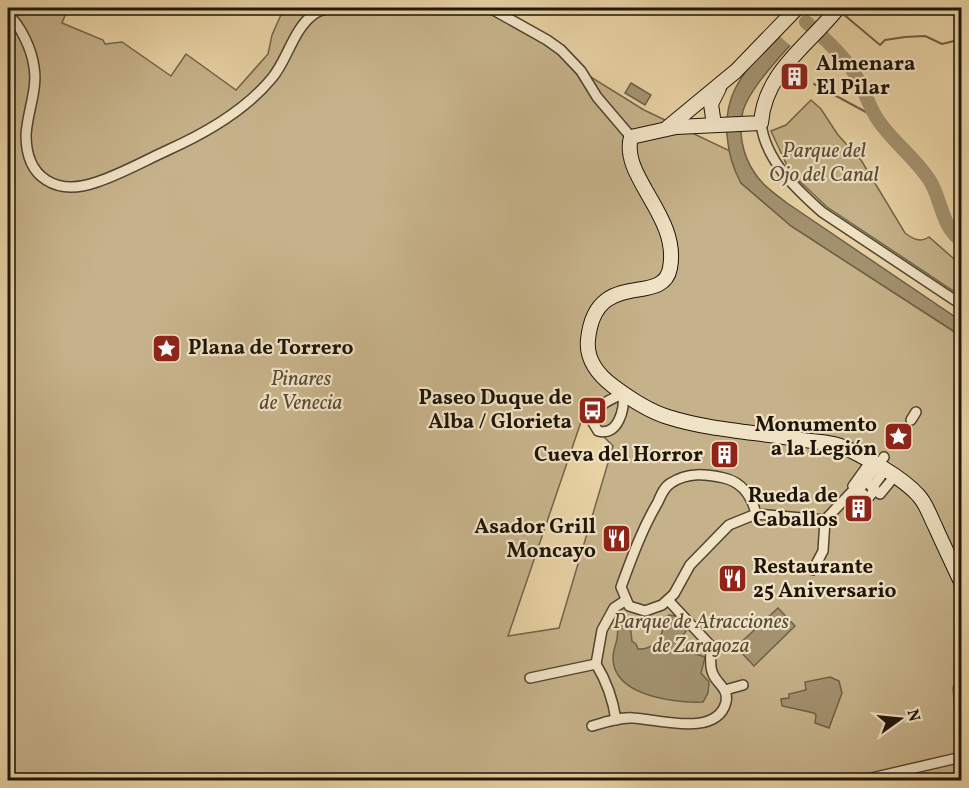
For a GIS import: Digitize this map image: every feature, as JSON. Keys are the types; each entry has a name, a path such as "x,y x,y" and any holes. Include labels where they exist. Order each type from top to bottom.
{"street":[{"path":"8,15 14,19 26,43 34,67 34,83 26,135 32,166 47,183 63,188 96,182 189,140 225,119 247,103 273,78 300,28 315,13 331,8"},
{"path":"490,8 547,40 561,50 581,71 597,97 631,137 629,151 633,166 662,218 668,237 670,270 663,284 650,289 616,294 603,303 593,321 588,340 591,361 602,376 623,394 666,417 698,425 840,445 882,466 916,492 923,502 962,584"},
{"path":"667,128 744,64 796,8"},
{"path":"754,124 785,65 834,13"},
{"path":"718,125 711,104 724,81"},
{"path":"631,137 667,128 754,124"},
{"path":"754,124 796,189 809,201 962,305"},
{"path":"623,394 624,409 612,430 601,432 592,421 598,407 623,394"},
{"path":"624,409 638,402"},
{"path":"866,488 880,494 882,466"},
{"path":"756,514 754,504 740,484 730,479 695,473 668,484 639,537 621,587 629,606 645,611 668,600 674,594 690,565 729,525 756,514 825,520 866,488 882,466"},
{"path":"813,570 823,550 825,520"},
{"path":"616,720 614,702 596,664 602,630 614,608 626,600"},
{"path":"592,726 630,717 679,723 708,722 719,715 726,702 725,690 712,673 711,646 668,600"},
{"path":"656,607 657,619"},
{"path":"530,678 596,664"},
{"path":"725,690 742,685"},
{"path":"863,780 962,757"}],"green space":[{"name":"Pinares de Venecia","path":"8,8 68,8 62,23 103,40 105,44 122,42 171,76 186,54 236,90 268,54 272,35 284,8 490,8 547,40 581,71 644,110 730,151 741,183 791,226 961,336 962,664 953,688 955,711 961,723 961,780 8,780","holes":["583,416 613,446 559,628 508,636"]},
{"name":"Parque del Ojo del Canal","path":"811,100 821,109 838,135 861,160 905,233 917,240 929,237 961,265 961,296 827,207 790,172 771,131 786,125"}],"shaded area":[{"path":"803,8 827,8 767,71 748,99 743,111 741,126 742,142 750,165 757,177 773,193 961,321 961,336 791,226 741,183 732,161 727,136 731,100 735,89 757,56"},
{"path":"631,83 651,95 645,105 625,93"},
{"path":"778,608 795,626 754,666 736,647"},
{"path":"669,615 676,616 688,628 680,640 696,654 705,657 701,673 709,682 708,693 703,702 666,699 639,691 619,676 614,666 613,655 620,621 626,619 630,623 632,641 638,649 643,649 654,644 663,629 660,623 649,624 648,619 664,618"},
{"path":"830,677 839,681 842,693 829,728 815,723 814,713 782,706 781,699 789,698 789,694 806,690 805,682"}],"pier":[{"path":"799,8 820,8 825,13 793,48 776,33"}],"waterway":[{"path":"842,13 880,45 885,40 905,37 925,36 942,44 962,39"},
{"path":"806,22 836,50 851,68 882,126 930,181 946,221 962,241"},
{"path":"814,84 877,118"}],"place":[{"name":"Almenara El Pilar","path":"795,76"},
{"name":"Plana de Torrero","path":"167,348"},
{"name":"Paseo Duque de Alba / Glorieta","path":"593,410"},
{"name":"Monumento a la Legión","path":"898,437"},
{"name":"Cueva del Horror","path":"724,455"},
{"name":"Rueda de Caballos","path":"859,508"},
{"name":"Asador Grill Moncayo","path":"617,539"},
{"name":"Restaurante 25 Aniversario","path":"732,579"}],"park label":[{"name":"Parque de Atracciones de Zaragoza","path":"701,634"}]}
